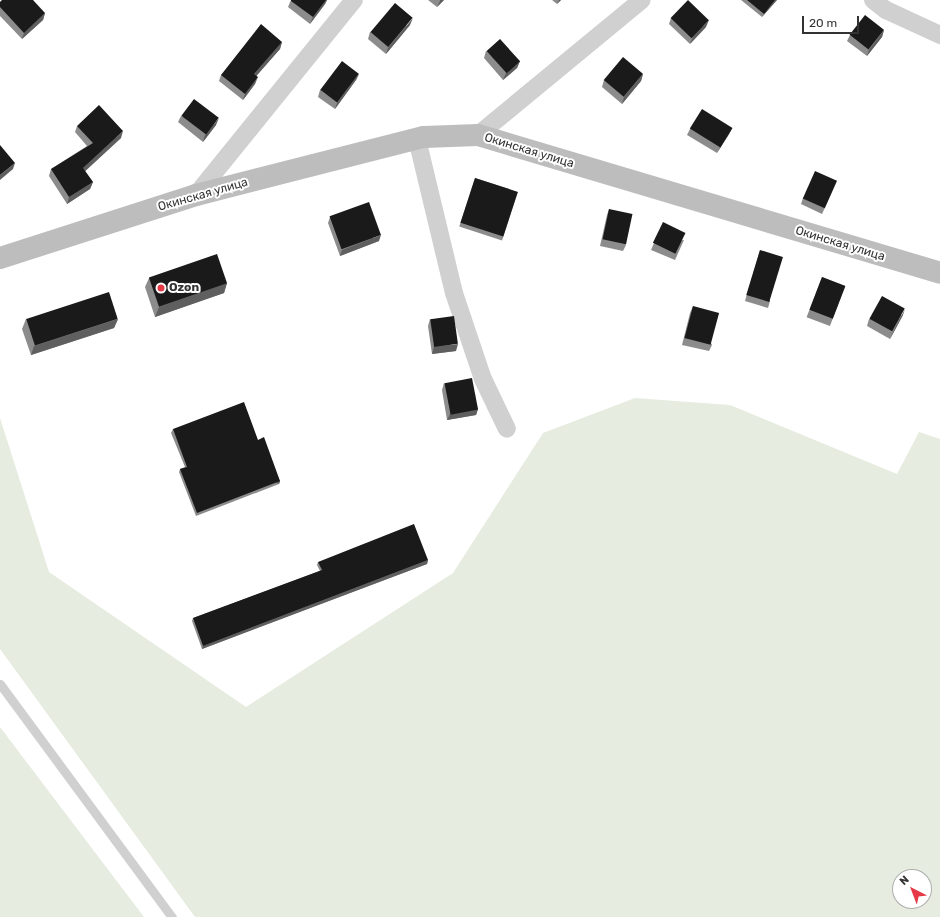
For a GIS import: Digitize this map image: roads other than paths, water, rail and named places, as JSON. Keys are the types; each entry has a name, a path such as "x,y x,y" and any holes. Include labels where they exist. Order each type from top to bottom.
{"street":[{"path":"196,196 354,0"},
{"path":"478,135 642,0"},
{"path":"873,0 886,10 940,36"},
{"name":"Окинская улица","path":"0,258 196,196 417,139 478,135 940,273"},
{"path":"417,139 454,293 483,379 507,429"}],"lane":[{"path":"0,684 172,917"}],"place":[{"name":"Ozon","path":"161,288"}]}
